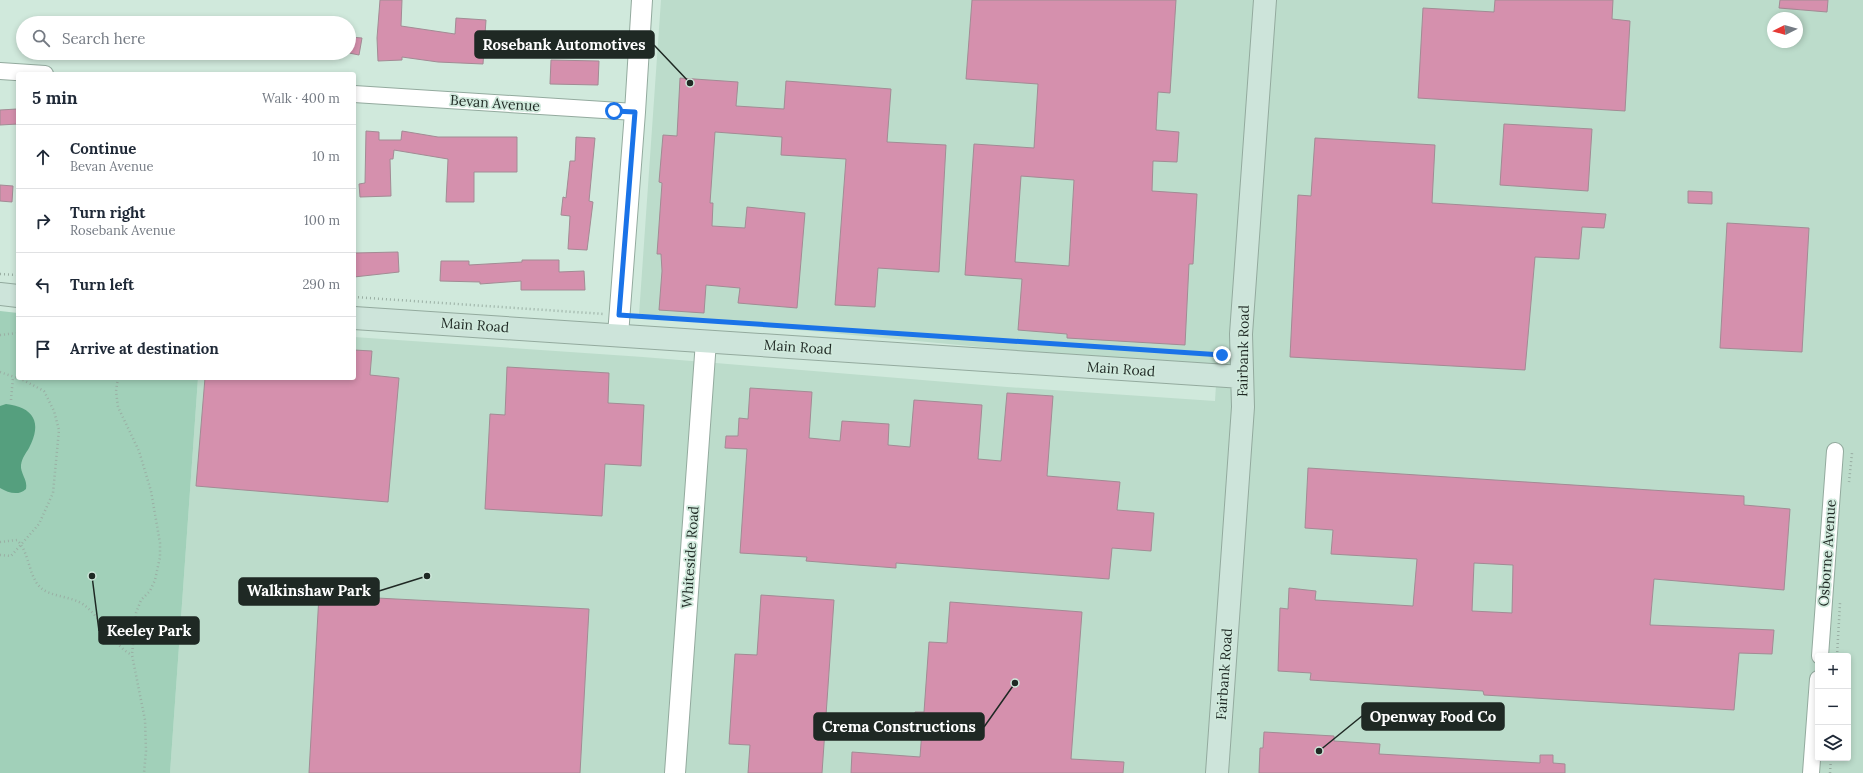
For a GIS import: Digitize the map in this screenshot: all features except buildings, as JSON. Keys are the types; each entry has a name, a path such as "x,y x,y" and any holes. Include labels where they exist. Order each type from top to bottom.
{"main road":[{"name":"Fairbank Road","path":"1217,773 1243,407 1233,376 1241,334 1265,0"},
{"path":"0,294 16,296"},
{"name":"Main Road","path":"356,318 619,325 706,341 1233,376"}],"street":[{"path":"619,325 642,0"},
{"path":"0,71 16,72"},
{"name":"Bevan Avenue","path":"356,94 635,112"},
{"name":"Whiteside Road","path":"675,773 706,341"},
{"name":"Osborne Avenue","path":"1820,653 1835,451"},
{"path":"1811,773 1817,689"}],"path":[{"path":"0,274 16,275"},
{"path":"356,297 619,325 1222,355 1233,376"},
{"path":"0,335 16,333"},
{"path":"0,372 16,376 11,400"},
{"path":"0,555 12,556 22,545 39,524 53,494 59,430 54,410 44,391 23,380"},
{"path":"118,380 116,391 118,407 139,451 151,491 160,543 160,558 155,580 150,590 140,600 136,613 132,654 145,720 146,751 144,773"},
{"path":"0,542 17,540 22,545 34,578 42,589 75,600 84,605 94,614 124,651 132,654"},
{"path":"45,596 46,591"},
{"path":"1830,773 1831,761"}],"shaded area":[{"path":"661,0 1863,0 1863,773 170,773 198,380 356,380 356,337 643,357 1007,387 1215,401 1217,369 639,315"},
{"path":"0,311 16,313 16,380 198,380 170,773 0,773"},
{"path":"6,404 23,408 33,417 35,423 33,439 21,465 26,483 26,489 17,493 0,488 0,406"}],"place":[{"name":"Rosebank Automotives","path":"690,83"},
{"name":"Keeley Park","path":"92,576"},
{"name":"Walkinshaw Park","path":"427,576"},
{"name":"Crema Constructions","path":"1015,683"},
{"name":"Openway Food Co","path":"1319,751"}],"route":[{"path":"614,111 635,112 619,315 1222,355"}]}
